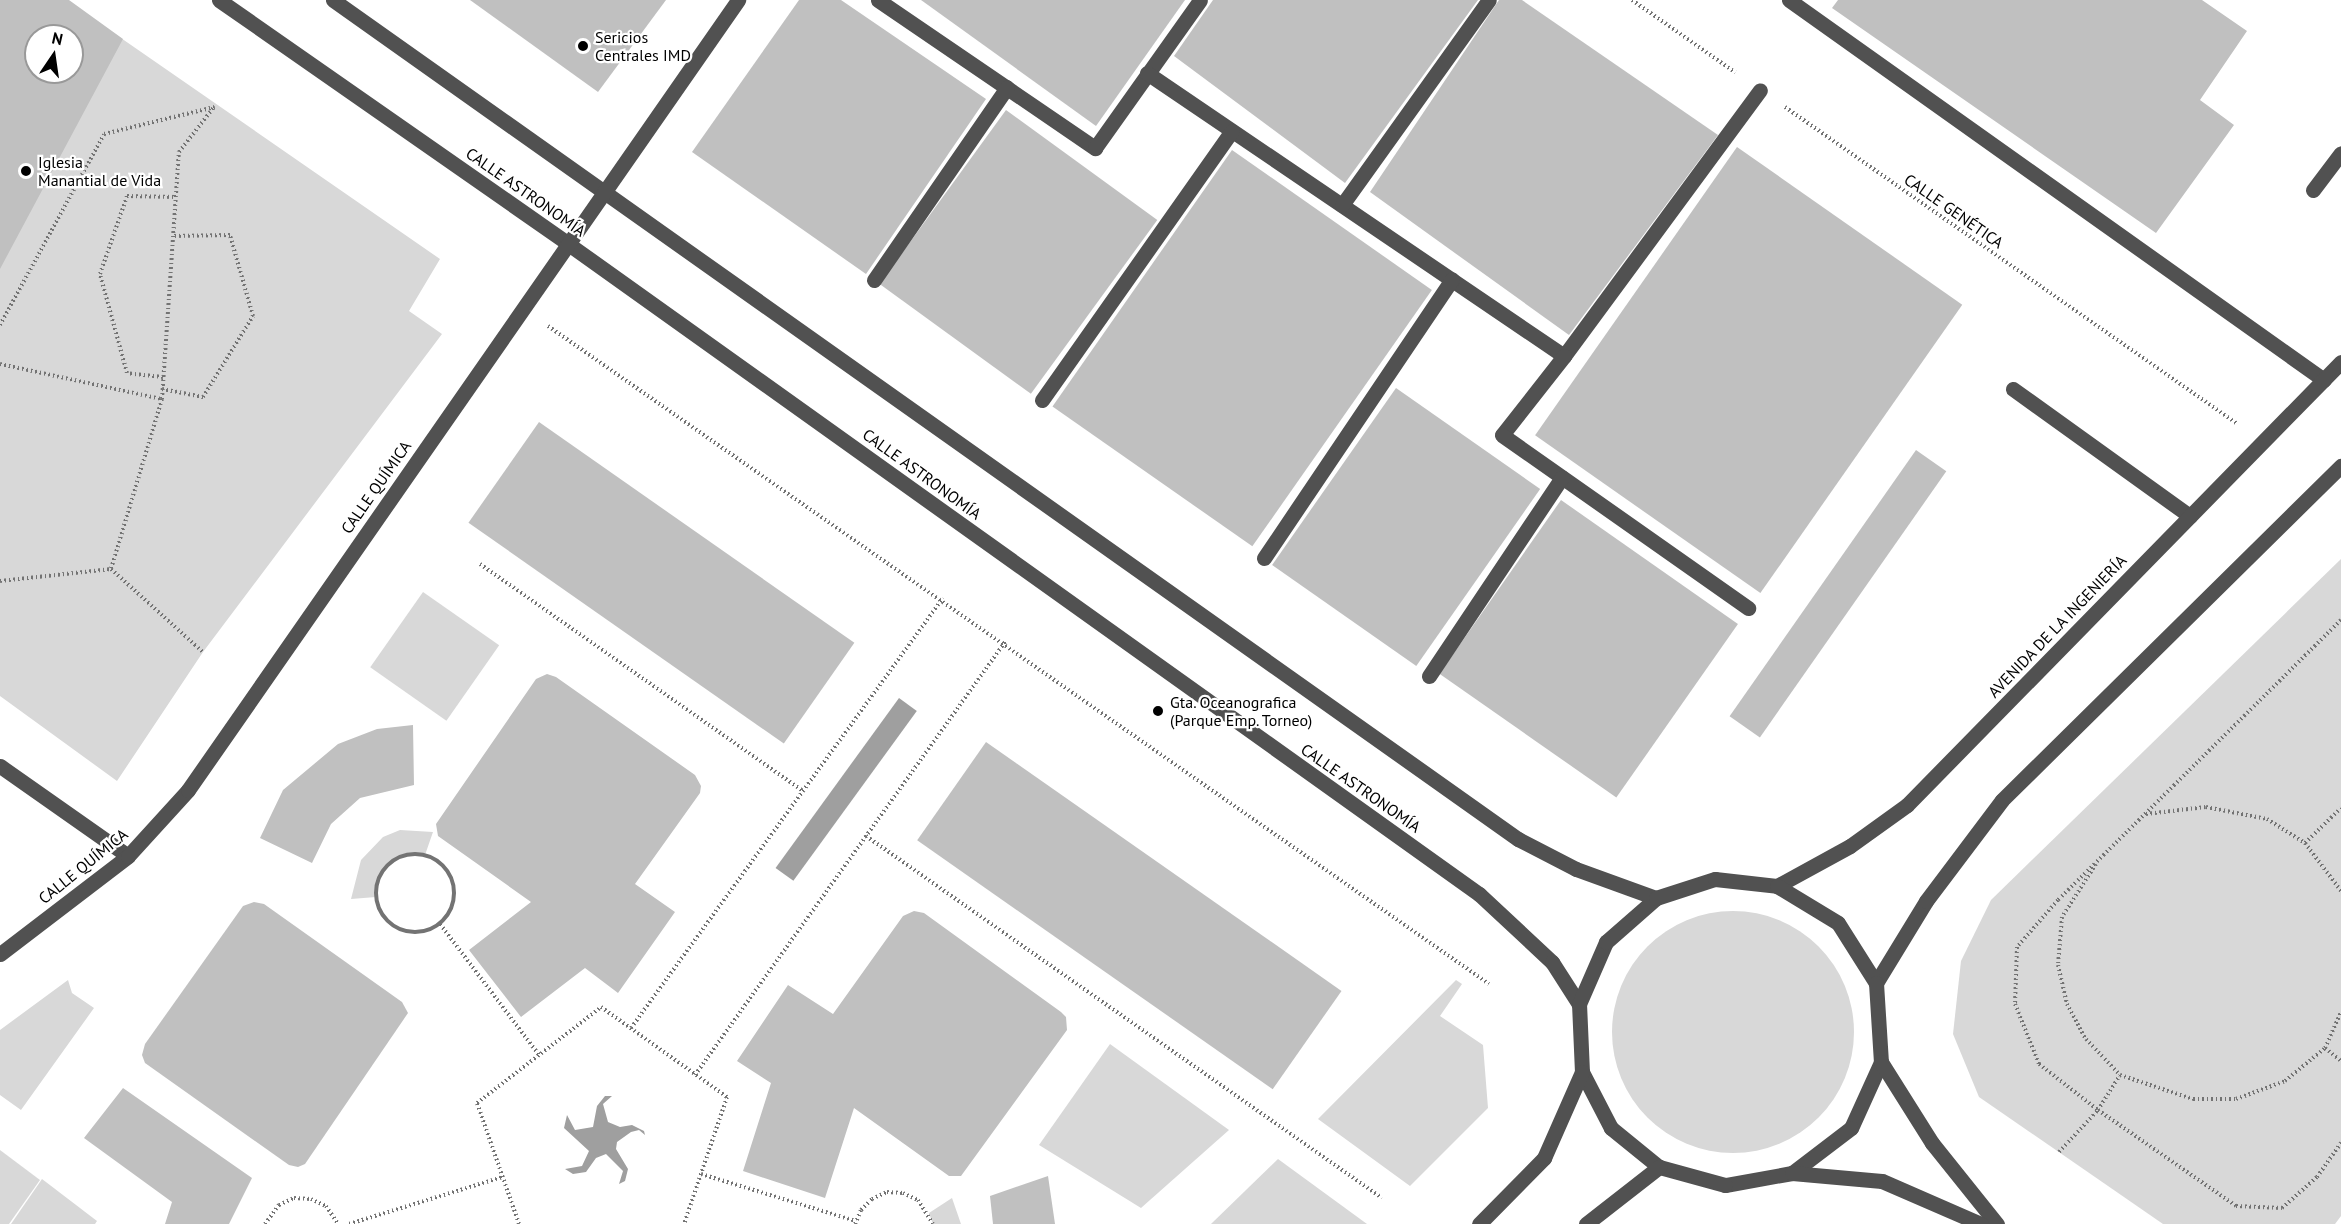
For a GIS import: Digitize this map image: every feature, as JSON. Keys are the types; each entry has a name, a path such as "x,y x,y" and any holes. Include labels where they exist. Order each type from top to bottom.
{"street":[{"name":"CALLE ASTRONOMÍA","path":"219,0 567,243 1479,894 1552,962 1580,1004"},
{"path":"333,0 1518,839 1576,869 1656,898"},
{"name":"CALLE QUÍMICA","path":"0,954 128,856 188,790 602,190 738,0"},
{"path":"878,0 1095,148 1200,0"},
{"path":"1342,205 1489,0"},
{"path":"1789,0 2324,380"},
{"path":"1147,73 1564,356"},
{"path":"874,280 1007,87"},
{"path":"1748,608 1502,435 1564,356 1760,90"},
{"path":"1042,400 1232,131"},
{"path":"2313,190 2341,153"},
{"path":"1264,558 1452,279"},
{"name":"AVENIDA DE LA INGENIERÍA","path":"1777,886 1850,846 1907,805 2341,362"},
{"path":"2013,389 2190,516"},
{"path":"1876,983 1926,901 2002,800 2341,466"},
{"path":"1429,676 1562,477"},
{"path":"0,766 128,856"},
{"path":"1479,1224 1544,1158 1582,1072 1580,1004 1606,942 1656,898 1715,879 1777,886 1838,923 1876,983 1881,1062 1851,1128 1792,1173"},
{"path":"1881,1062 1932,1143 1997,1224"},
{"path":"1582,1072 1611,1128 1659,1167 1725,1185 1792,1173 1882,1181 1982,1224"},
{"path":"1586,1224 1659,1167"}],"path":[{"name":"CALLE GENÉTICA","path":"1632,0 2263,442"},
{"path":"0,325 104,134 214,107 180,152 172,236 162,399 111,569"},
{"path":"163,376 127,373 100,274 127,196 176,197"},
{"path":"162,389 203,397 253,316 230,235 172,236"},
{"path":"522,308 943,598 1489,984"},
{"path":"0,364 162,399"},
{"path":"480,564 803,791"},
{"path":"1,580 111,569 202,652"},
{"path":"630,1028 943,598"},
{"path":"2341,620 2058,900 2017,947 2015,1004 2039,1064 2098,1110 2236,1206 2282,1208 2317,1177 2341,1143"},
{"path":"696,1075 1005,642"},
{"path":"2341,891 2305,843 2267,819 2206,807 2167,809 2144,814 2098,862 2062,917 2058,965 2067,1004 2086,1039 2120,1075 2193,1099 2236,1099 2285,1081 2325,1048 2341,1012"},
{"path":"2305,843 2341,808"},
{"path":"866,836 1382,1198"},
{"path":"408,854 425,855 440,862 450,874 455,890 454,906 440,924 420,933 406,932 382,916 376,887 382,872 393,860 408,854"},
{"path":"440,924 539,1055"},
{"path":"519,1224 477,1103 601,1007 727,1097 684,1224"},
{"path":"2325,1048 2341,1061"},
{"path":"2059,1152 2098,1110 2120,1075"},
{"path":"701,1174 856,1222 872,1199 895,1192 918,1200 933,1224"},
{"path":"349,1224 502,1177"},
{"path":"265,1224 279,1205 294,1198 311,1199 326,1206 338,1224"}],"shaded area":[{"path":"0,0 66,0 440,259 409,311 442,334 203,652 117,781 0,696"},
{"path":"2341,559 2341,1216 2335,1224 2163,1224 1979,1097 1953,1034 1961,961 1991,900"},
{"path":"423,592 499,645 446,721 370,667"},
{"path":"899,698 917,711 793,881 776,868"},
{"path":"400,830 433,832 425,855 408,854 394,860 382,872 376,897 351,899 361,860 383,837"},
{"path":"1733,911 1768,916 1790,925 1810,939 1826,955 1840,975 1849,997 1854,1032 1849,1067 1840,1089 1826,1109 1810,1125 1790,1139 1768,1148 1733,1153 1698,1148 1676,1139 1656,1125 1640,1109 1626,1089 1617,1067 1612,1032 1617,997 1626,975 1640,955 1656,939 1676,925 1698,916"},
{"path":"68,980 72,993 94,1008 21,1110 0,1095 0,1030"},
{"path":"1456,980 1462,984 1440,1016 1483,1045 1488,1108 1410,1186 1318,1119"},
{"path":"1110,1044 1229,1130 1141,1208 1039,1145"},
{"path":"605,1096 612,1096 603,1104 608,1122 620,1127 632,1125 644,1131 645,1135 639,1130 631,1132 617,1142 616,1149 628,1169 625,1181 619,1184 623,1171 606,1154 596,1158 586,1172 573,1174 565,1169 582,1166 589,1151 564,1128 567,1115 575,1130 593,1127 597,1106"},
{"path":"0,1150 40,1180 9,1224 0,1224"},
{"path":"1278,1159 1367,1224 1211,1224"},
{"path":"42,1179 97,1221 95,1224 11,1224"},
{"path":"952,1198 961,1224 933,1224 929,1213"}],"building":[{"name":"Iglesia Manantial de Vida","path":"0,0 69,0 123,39 0,269"},
{"name":"Sericios Centrales IMD","path":"470,0 666,0 598,92"},
{"path":"799,0 841,0 986,99 866,274 692,152"},
{"path":"921,0 1185,0 1096,126"},
{"path":"1213,0 1478,0 1345,183 1174,56"},
{"path":"1499,0 1522,0 1718,135 1569,335 1370,192"},
{"path":"1838,0 2202,0 2247,31 2200,100 2234,125 2156,233 1832,8"},
{"path":"1006,110 1157,220 1031,394 880,284"},
{"path":"1737,147 1962,305 1760,593 1535,435"},
{"path":"1232,150 1432,290 1252,546 1052,406"},
{"path":"1396,388 1540,489 1416,666 1272,565"},
{"path":"539,422 854,643 784,744 468,523"},
{"path":"1916,450 1946,471 1760,737 1730,716"},
{"path":"1561,500 1738,624 1616,798 1439,674"},
{"path":"547,674 556,677 695,775 701,786 700,793 635,884 675,912 618,993 585,968 521,1017 469,950 531,902 438,836 436,824 536,679"},
{"path":"413,725 414,785 360,798 331,824 312,863 260,838 283,790 338,744 377,729"},
{"path":"986,742 1342,991 1273,1089 917,840"},
{"path":"254,902 264,904 402,1002 408,1013 305,1164 298,1167 289,1165 145,1063 142,1055 145,1044 243,906"},
{"path":"914,911 924,913 1061,1012 1066,1017 1067,1030 961,1176 949,1176 854,1108 825,1198 743,1171 771,1083 737,1061 788,985 833,1014 903,916"},
{"path":"123,1088 252,1178 229,1224 165,1224 172,1202 84,1138"},
{"path":"1048,1176 1055,1224 993,1224 990,1196"}],"place":[{"name":"Sericios Centrales IMD","path":"583,46"},
{"name":"Iglesia Manantial de Vida","path":"26,171"},
{"name":"Gta. Oceanografica (Parque Emp. Torneo)","path":"1158,711"}]}
